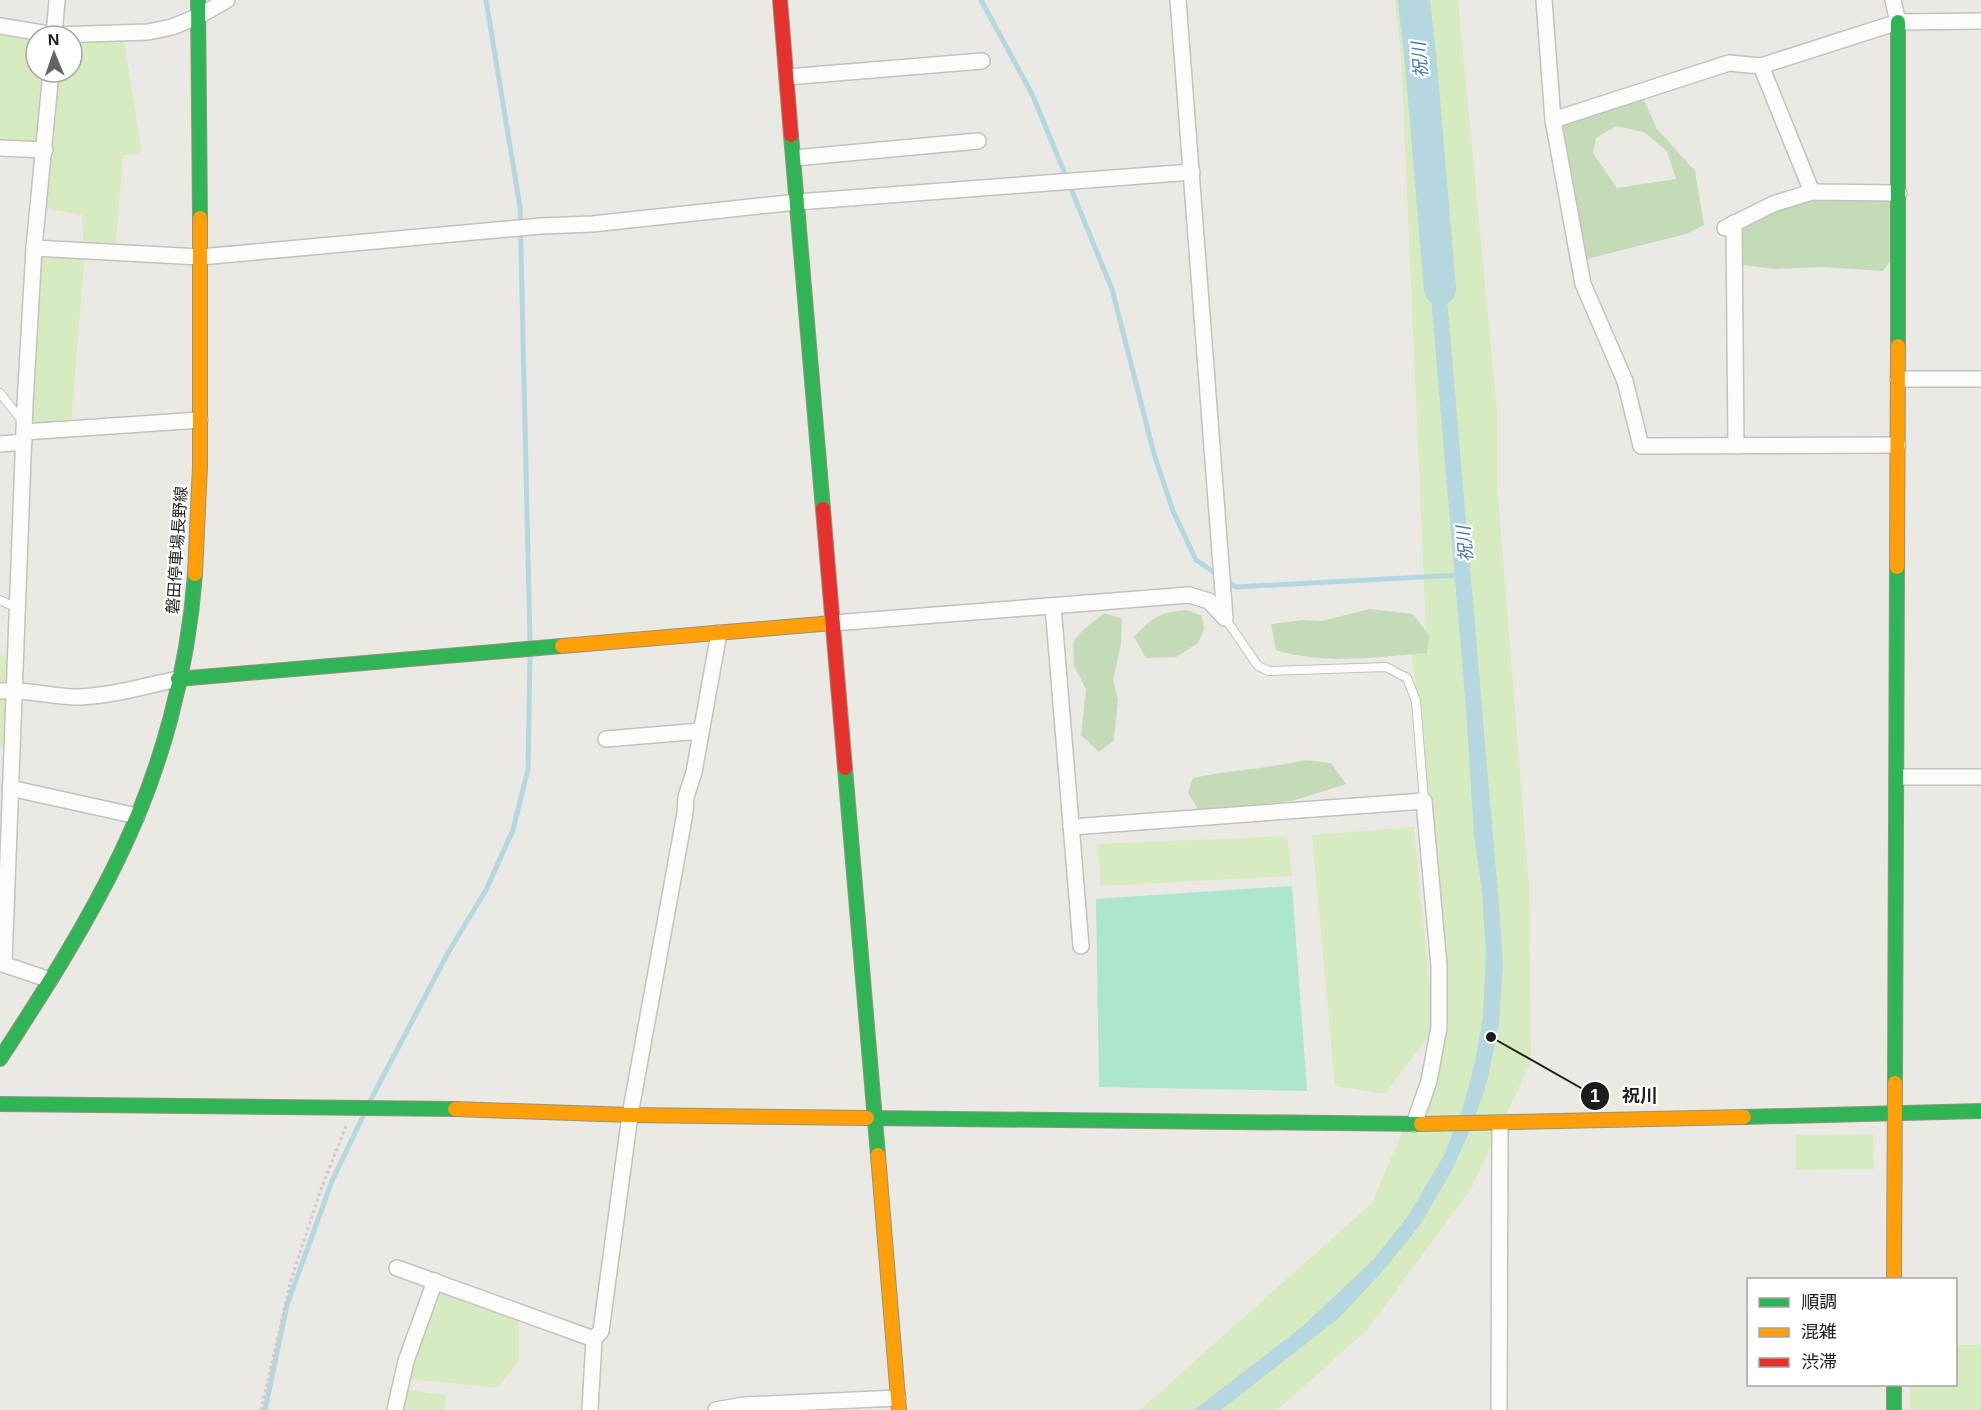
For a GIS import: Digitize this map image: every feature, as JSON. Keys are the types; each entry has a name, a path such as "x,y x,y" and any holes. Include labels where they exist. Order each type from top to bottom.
{"street":[{"path":"55,24 57,0"},
{"name":"磐田停車場長野線","path":"0,1059 50,980 110,873 137,816 150,781 178,679 194,590 198,530 201,257 198,0"},
{"path":"84,35 148,32 172,27 199,16 226,0"},
{"path":"716,1410 744,1405 898,1404 780,0"},
{"path":"1178,0 1225,618"},
{"path":"1544,0 1552,120 1583,284 1625,381 1641,446 1898,445"},
{"path":"1893,0 1898,22 1899,193 1894,1278"},
{"path":"1552,120 1729,63 1761,66 1898,22 1981,21"},
{"path":"0,26 24,30"},
{"path":"787,77 982,62"},
{"path":"1761,66 1812,192"},
{"path":"50,84 34,248 17,608 7,691 10,788 2,963 50,980"},
{"path":"794,158 978,141"},
{"path":"0,148 45,150"},
{"path":"34,248 201,257 541,226 592,224 797,202 1192,172"},
{"path":"1736,446 1729,226 1773,204 1812,192 1899,193"},
{"path":"1898,379 1981,379"},
{"path":"0,444 24,433 200,420"},
{"path":"7,691 73,697 99,695 178,679 1188,595 1209,601 1225,618"},
{"path":"1053,606 1081,946"},
{"path":"590,1410 594,1339 601,1331 630,1115 686,797 694,772 719,633"},
{"path":"606,739 701,732"},
{"path":"1896,777 1981,777"},
{"path":"10,788 137,816"},
{"path":"1071,827 1424,801 1439,966 1439,1027 1429,1081 1414,1124"},
{"path":"0,1104 353,1108 630,1115 1414,1124 1500,1124 1981,1111"},
{"path":"1499,1410 1500,1124"},
{"path":"397,1268 594,1339"},
{"path":"395,1410 406,1360 435,1281"},
{"path":"1894,1386 1894,1410"}],"lane":[{"path":"0,393 24,433"},
{"path":"0,600 17,608"},
{"path":"1225,618 1258,666 1269,671 1386,667 1407,678 1416,701 1424,801"}],"path":[{"path":"261,1410 291,1280 320,1192 353,1108"}],"green space":[{"path":"1395,0 1458,0 1497,411 1497,483 1529,886 1531,1062 1472,1187 1367,1330 1277,1410 1140,1410 1372,1203 1433,1061 1434,1029 1385,1094 1335,1086 1312,835 1414,827 1433,1021 1439,907 1412,654 1427,652 1401,55"},
{"path":"0,26 24,33 24,84 84,84 84,36 123,34 142,154 123,155 115,253 85,251 71,424 24,432 34,248 84,251 82,215 39,207 44,150 0,148"},
{"path":"1644,100 1657,129 1695,171 1704,225 1686,234 1579,261 1553,120","holes":["1616,126 1644,132 1667,151 1676,179 1617,188 1593,153 1596,138"]},
{"path":"1890,193 1899,248 1883,271 1822,267 1774,269 1734,264 1734,223 1793,198"},
{"path":"1370,609 1413,614 1429,635 1427,653 1332,659 1294,655 1276,650 1271,624 1303,620 1321,621"},
{"path":"1187,610 1202,616 1204,630 1198,643 1176,657 1146,658 1134,637 1157,617"},
{"path":"1105,613 1122,619 1121,644 1113,680 1118,699 1114,740 1099,752 1081,735 1086,689 1074,666 1073,642 1084,629"},
{"path":"0,655 15,659 13,690 0,691"},
{"path":"0,699 9,699 11,749 0,747"},
{"path":"1305,760 1331,763 1346,784 1292,801 1199,811 1188,793 1193,778"},
{"path":"1287,836 1292,876 1101,886 1097,844"},
{"path":"1292,886 1307,1091 1099,1087 1096,899"},
{"path":"1873,1134 1874,1169 1796,1170 1796,1135"},
{"path":"435,1281 519,1312 519,1360 498,1388 402,1378"},
{"path":"1957,1345 1981,1345 1981,1410 1910,1410 1910,1386 1957,1386"},
{"path":"400,1389 446,1395 445,1410 395,1410"}],"water":[{"path":"1426,237 1443,253 1499,906 1503,965 1499,1023 1487,1082 1472,1126 1451,1172 1420,1225 1382,1272 1339,1318 1221,1410 1194,1410 1303,1326 1374,1259 1408,1216 1444,1155 1462,1111 1475,1062 1483,1017 1486,953 1482,892 1474,834 1466,710"}],"waterway":[{"path":"486,0 520,207 530,643"},
{"path":"981,0 1033,96 1112,289 1154,454 1173,511 1196,560 1236,587 1459,575"},
{"name":"祝川","path":"1414,0 1440,289"},
{"path":"369,1103 449,951 486,890 513,830 528,769 530,653"},
{"path":"265,1410 287,1305 332,1181 365,1112"}],"traffic: fast":[{"path":"198,0 200,218"},
{"path":"1898,22 1898,346"},
{"path":"791,135 823,509"},
{"path":"1895,1083 1897,567"},
{"path":"0,1059 78,933 107,881 135,822 171,718 186,646 195,574"},
{"path":"178,679 562,646"},
{"path":"845,768 878,1155"},
{"path":"0,1104 455,1109"},
{"path":"1744,1117 1981,1111"},
{"path":"867,1118 1421,1124"},
{"path":"1894,1386 1894,1410"}],"traffic: slow":[{"path":"195,574 200,466 200,218"},
{"path":"1897,567 1898,346"},
{"path":"562,646 833,623"},
{"path":"1894,1278 1895,1083"},
{"path":"455,1109 630,1115 867,1118"},
{"path":"1421,1124 1744,1117"},
{"path":"878,1155 899,1410"}],"traffic: jam":[{"path":"780,0 791,135"},
{"path":"823,509 845,768"}],"place":[{"name":"祝川","path":"1491,1037"}]}
